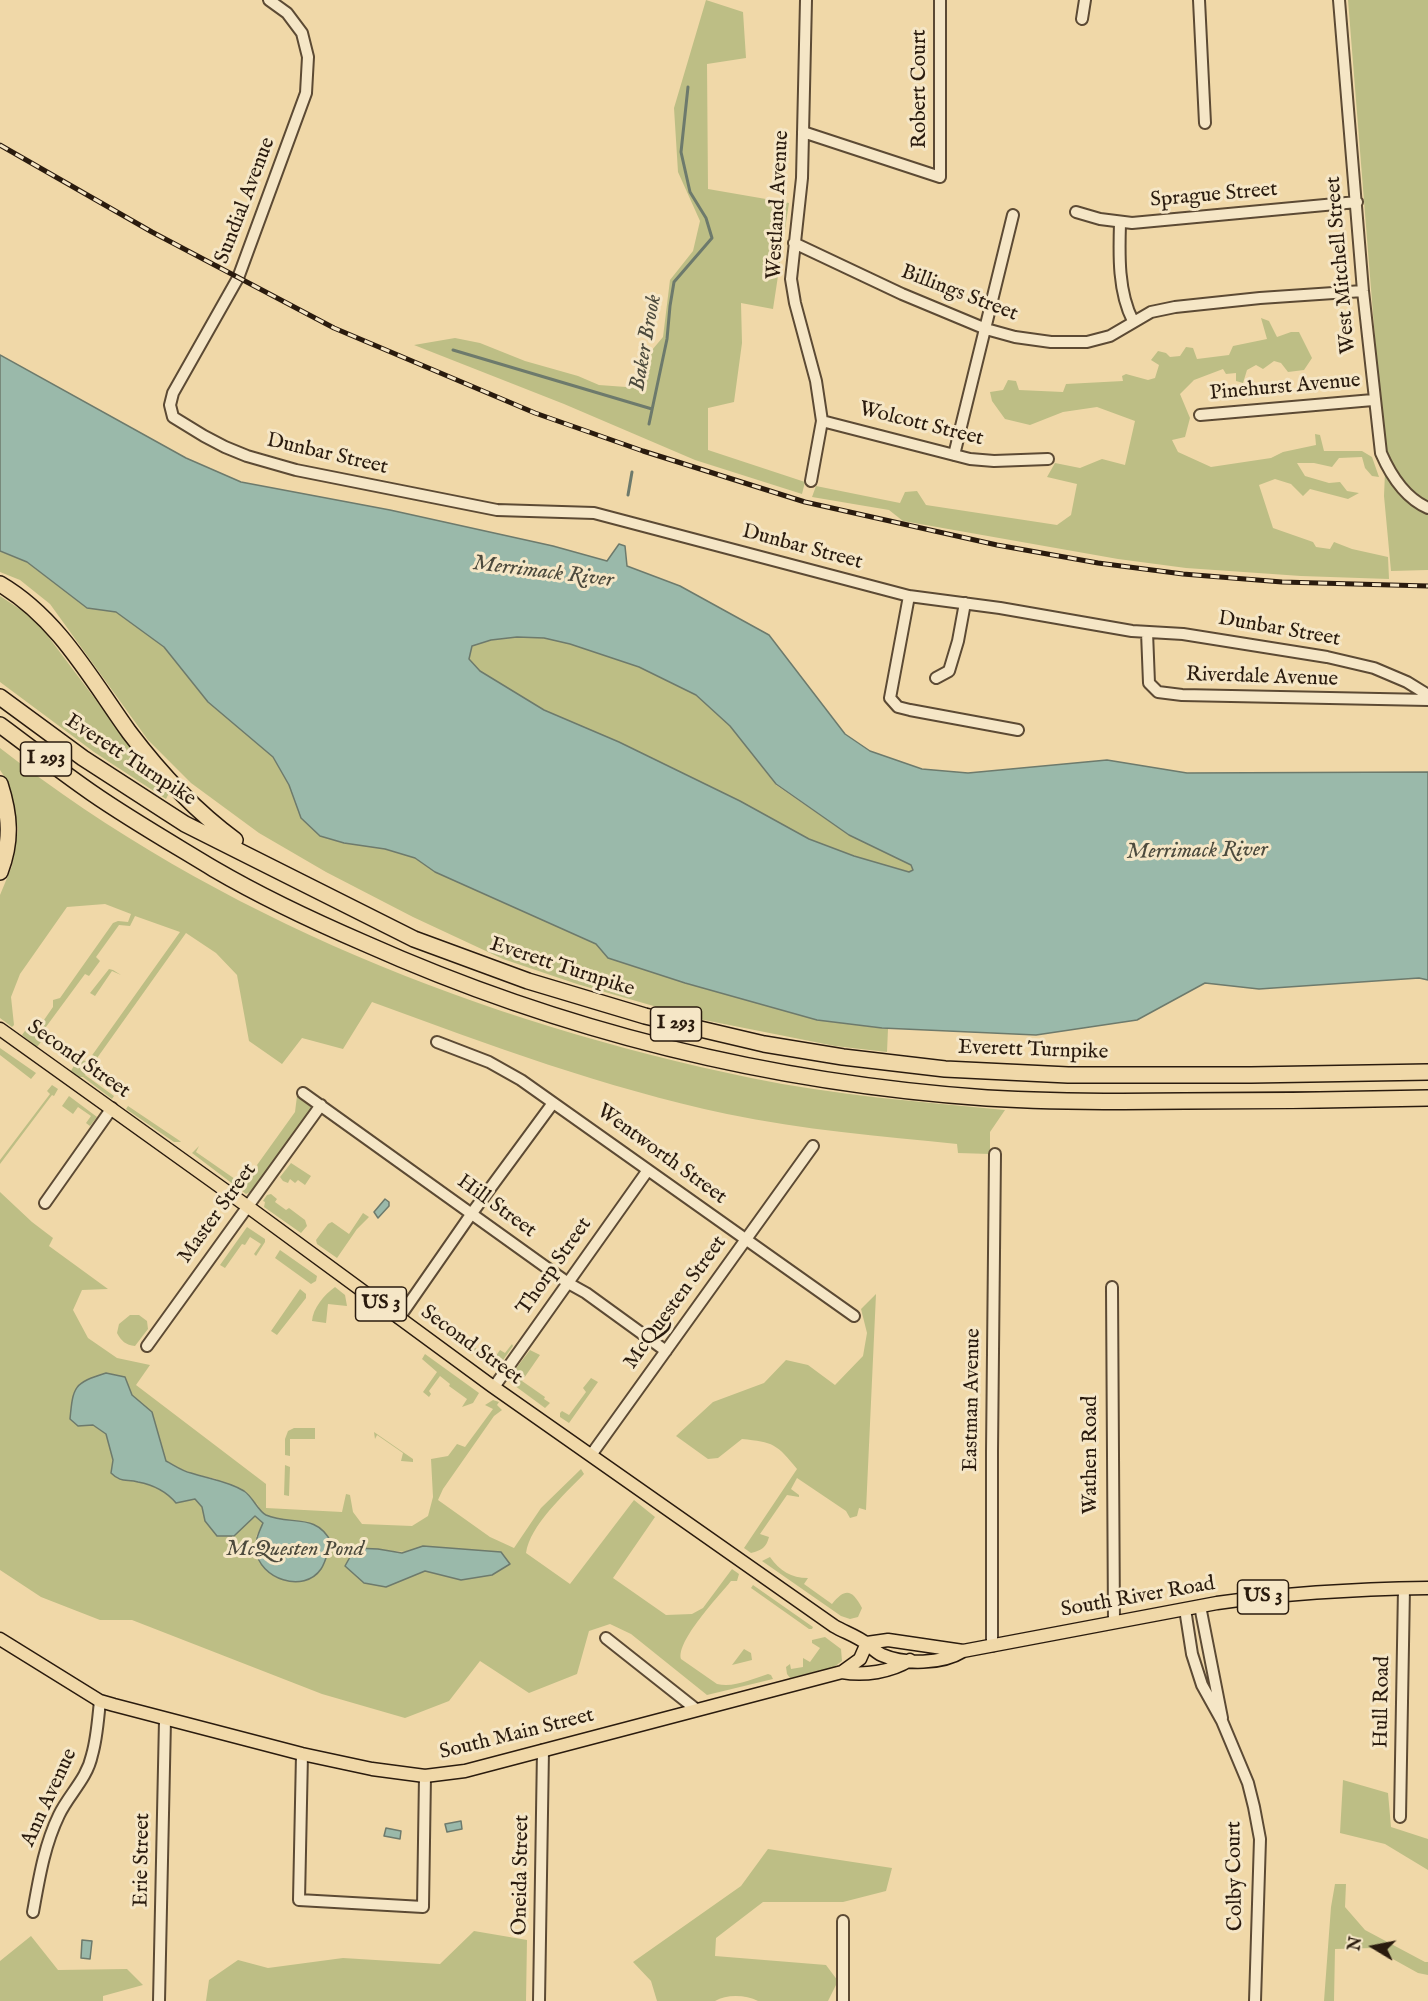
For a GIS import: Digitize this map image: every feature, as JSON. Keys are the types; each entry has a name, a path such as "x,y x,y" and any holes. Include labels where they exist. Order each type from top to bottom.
{"highway":[{"path":"0,584 13,591 42,616 66,643 131,734 177,790 201,814 238,843 414,939"},
{"name":"Everett Turnpike","path":"0,698 83,758 185,824 414,939 528,981 645,1016 764,1044 945,1069 1068,1075 1428,1072"},
{"name":"Everett Turnpike","path":"0,725 92,793 217,870 281,905 392,956 459,983 546,1014 640,1042 788,1074 870,1086 991,1098 1103,1102 1428,1098"},
{"path":"0,784 8,810 9,836 0,872"}],"main road":[{"name":"Second Street","path":"0,1029 494,1387 834,1626 867,1644"},
{"name":"South River Road","path":"867,1644 888,1640 963,1651 1256,1597 1428,1588"},
{"name":"South Main Street","path":"1,1643 100,1701 165,1720 302,1754 372,1769 425,1776 465,1771 842,1672 860,1659 867,1644"},
{"name":"South River Road","path":"867,1644 884,1656 911,1660 936,1661 952,1658 963,1651"},
{"path":"842,1672 864,1673 890,1669 911,1660"}],"street":[{"name":"Sundial Avenue","path":"173,417 170,405 173,393 238,278 306,93 308,57 302,33 287,13 269,0"},
{"name":"Westland Avenue","path":"806,0 802,178 791,279 795,303 816,381 822,421 811,481"},
{"name":"Robert Court","path":"803,132 940,177 940,0"},
{"path":"1082,19 1085,0"},
{"path":"1199,0 1205,123"},
{"name":"West Mitchell Street","path":"1340,0 1363,291 1373,400 1381,453 1388,470 1409,495 1428,508"},
{"name":"Sprague Street","path":"1076,212 1120,223 1357,202"},
{"path":"954,455 1013,215"},
{"path":"1120,223 1122,282 1127,309 1133,321"},
{"name":"Billings Street","path":"794,243 902,294 986,328 1015,337 1075,343 1110,336 1151,312 1175,307 1363,291"},
{"name":"Pinehurst Avenue","path":"1200,415 1373,400"},
{"name":"Dunbar Street","path":"173,417 225,447 296,470 497,510 594,513 909,596 1147,632 1183,634 1351,662 1374,668 1407,682 1428,695"},
{"name":"Wolcott Street","path":"822,421 984,461 1047,459"},
{"path":"909,596 890,698 898,707 1018,730"},
{"path":"936,678 949,671 954,660 965,603"},
{"name":"Riverdale Avenue","path":"1147,632 1149,683 1158,692 1280,699 1428,700"},
{"name":"Wentworth Street","path":"437,1042 500,1067 854,1316"},
{"name":"Hill Street","path":"303,1093 666,1351"},
{"path":"399,1318 553,1103"},
{"name":"Master Street","path":"147,1346 321,1105"},
{"path":"45,1203 112,1108"},
{"name":"McQuesten Street","path":"591,1455 813,1146"},
{"name":"Eastman Avenue","path":"992,1646 995,1155"},
{"name":"Thorp Street","path":"494,1387 648,1170"},
{"name":"Wathen Road","path":"1112,1287 1114,1622"},
{"name":"Hull Road","path":"1400,1817 1404,1588"},
{"name":"Colby Court","path":"1200,1606 1222,1721"},
{"name":"Colby Court","path":"1185,1609 1192,1654 1202,1685 1222,1721 1248,1783 1260,1839 1255,2001"},
{"path":"606,1638 697,1710"},
{"name":"Ann Avenue","path":"33,1912 42,1863 58,1816 69,1796 82,1781 92,1756 100,1701"},
{"name":"Erie Street","path":"159,2001 165,1720"},
{"name":"Oneida Street","path":"539,2001 543,1750"},
{"path":"302,1754 299,1900 423,1907 425,1776"},
{"path":"843,1921 843,2001"}],"green space":[{"path":"706,0 743,12 746,58 707,64 708,189 789,203 773,309 741,303 742,343 734,402 708,408 708,450 805,482 802,494 695,460 564,404 414,345 455,338 480,343 525,361 578,376 599,385 626,387 663,337 670,280 693,251 700,221 678,172 674,108"},
{"path":"1348,0 1428,0 1428,570 1391,571 1384,496 1386,449 1380,402"},
{"path":"1261,318 1269,321 1277,337 1299,332 1312,358 1304,370 1288,372 1281,363 1274,361 1263,369 1256,365 1247,370 1243,383 1236,381 1236,373 1226,374 1223,369 1194,380 1180,394 1190,418 1185,437 1172,440 1178,452 1211,467 1271,458 1283,452 1316,445 1315,434 1320,435 1324,451 1362,451 1372,457 1379,477 1372,476 1365,468 1362,457 1339,458 1332,467 1314,463 1297,463 1305,476 1329,483 1340,482 1347,491 1359,493 1348,499 1310,489 1303,496 1291,484 1275,479 1259,485 1273,528 1313,542 1316,547 1330,549 1334,542 1352,549 1388,557 1389,579 1186,568 1118,559 903,521 889,510 812,497 816,486 900,503 905,492 917,491 926,505 1057,525 1071,515 1077,484 1047,477 1055,463 1080,468 1102,459 1125,465 1135,421 1097,407 1063,412 1030,425 1005,419 992,401 990,392 1003,390 1008,380 1016,381 1019,390 1063,392 1066,384 1123,381 1122,376 1126,374 1148,380 1155,378 1159,365 1151,360 1158,351 1170,357 1180,356 1186,347 1193,348 1197,359 1229,355 1233,346 1267,339"},
{"path":"0,551 27,562 87,608 116,612 164,647 208,702 273,757 289,785 301,818 320,835 344,843 385,849 415,858 435,872 596,944 608,958 685,983 817,1020 888,1029 887,1052 835,1046 699,1019 577,984 503,959 413,917 326,872 259,833 191,783 148,740 50,604 20,580 0,572"},
{"path":"0,596 35,619 150,772 169,793 166,799 94,752 0,682"},
{"path":"517,637 544,638 570,644 639,667 696,695 730,726 776,785 849,835 911,865 913,870 909,872 854,856 809,839 740,801 619,742 544,710 480,671 469,659 472,646 491,640"},
{"path":"0,748 84,809 171,863 262,912 356,956 453,994 551,1027 650,1055 751,1078 814,1089 1005,1110 990,1132 990,1154 958,1153 957,1144 842,1132 727,1114 637,1092 548,1064 372,1002 343,1049 302,1038 282,1064 249,1041 237,975 216,953 186,933 85,1075 114,1096 112,1099 83,1077 71,1071 77,1060 88,1061 180,932 135,916 130,926 119,925 96,957 100,961 89,976 85,974 40,1035 44,1038 37,1047 22,1035 30,1024 32,1029 37,1030 53,1007 53,1000 60,998 113,923 128,922 131,914 105,904 67,907 20,974 11,997 14,1025 12,1027 0,1018 0,895 12,866 18,829 8,782 0,770"},
{"path":"109,969 121,975 112,971 95,996 90,993"},
{"path":"57,1038 72,1049 69,1052 60,1053 55,1048 54,1042"},
{"path":"0,1048 36,1073 31,1079 0,1055"},
{"path":"52,1085 58,1089 54,1096 52,1095 0,1164 0,1160 50,1094 47,1091"},
{"path":"69,1096 97,1117 90,1126 86,1123 91,1116 78,1107 73,1114 62,1106"},
{"path":"297,1096 312,1108 252,1191 246,1194 192,1153 199,1146 196,1152 245,1186 258,1167 257,1165 295,1112"},
{"path":"128,1106 181,1142 174,1142 126,1109"},
{"path":"291,1163 311,1176 305,1185 298,1180 295,1183 290,1179 288,1183 280,1177"},
{"path":"0,1192 53,1238 49,1246 108,1289 82,1290 73,1310 88,1338 117,1358 150,1365 136,1385 266,1484 266,1508 342,1512 346,1494 350,1495 353,1512 362,1524 412,1526 428,1516 433,1497 431,1459 448,1456 457,1444 465,1447 493,1409 485,1405 493,1400 499,1402 497,1405 502,1410 494,1416 443,1489 438,1500 490,1537 514,1548 541,1508 581,1469 584,1474 541,1521 529,1542 526,1553 570,1584 634,1500 655,1517 613,1578 666,1615 692,1614 703,1608 732,1569 739,1574 737,1581 731,1581 691,1630 681,1651 681,1659 717,1684 736,1684 768,1674 773,1679 707,1695 631,1634 610,1624 589,1631 577,1674 529,1693 480,1661 449,1701 405,1718 322,1694 132,1620 100,1620 41,1597 0,1570","holes":["125,1377 132,1395 152,1412 166,1461 189,1473 216,1479 257,1504 262,1513 275,1519 301,1521 331,1542 326,1553 256,1537 263,1523 255,1516 205,1521 202,1507 195,1499 176,1503 164,1492 154,1487 121,1479 111,1473 113,1460 106,1434 93,1425","378,1549 409,1552 501,1552 461,1580 425,1571 386,1587"]},
{"path":"271,1194 277,1199 275,1202 286,1210 289,1208 305,1220 307,1226 301,1233 264,1207 265,1202 263,1201 267,1195"},
{"path":"363,1213 369,1217 357,1229 337,1258 317,1244 316,1240 328,1224 332,1222 349,1234"},
{"path":"247,1227 265,1239 256,1256 254,1254 261,1244 250,1237 245,1245 242,1244 225,1268 220,1265"},
{"path":"280,1250 317,1276 316,1281 311,1284 275,1258"},
{"path":"335,1287 345,1295 347,1306 328,1304 326,1323 312,1321 314,1311 320,1302"},
{"path":"300,1289 306,1294 306,1298 277,1335 271,1331"},
{"path":"876,1294 866,1510 859,1508 857,1516 850,1518 846,1511 797,1478 791,1489 799,1497 787,1495 760,1534 769,1537 765,1546 751,1553 744,1548 797,1469 779,1449 761,1441 742,1439 718,1458 708,1459 676,1436 713,1402 764,1383 786,1360 808,1365 835,1385 863,1356 867,1333 861,1309"},
{"path":"130,1315 139,1315 147,1321 148,1329 135,1346 124,1342 117,1333 119,1324"},
{"path":"512,1344 513,1346 496,1370 471,1352 474,1347 493,1360 500,1350 505,1353"},
{"path":"530,1350 540,1355 522,1381 545,1397 544,1399 550,1403 545,1408 507,1380"},
{"path":"425,1354 479,1393 473,1403 462,1407 467,1399 440,1376 429,1391 431,1394 429,1397 423,1392 437,1372 422,1359"},
{"path":"591,1378 598,1382 569,1423 560,1417 560,1413 562,1411 569,1415 586,1392 583,1388"},
{"path":"294,1428 315,1428 315,1439 290,1439 290,1456 285,1455 285,1439 288,1431"},
{"path":"374,1432 413,1459 413,1462 401,1461 403,1453 377,1435 375,1439"},
{"path":"285,1465 290,1467 289,1496 284,1495"},
{"path":"770,1557 786,1573 808,1578 804,1584 832,1604 845,1593 852,1594 862,1608 858,1617 850,1619 841,1616 762,1561"},
{"path":"753,1585 813,1627 812,1629 751,1588"},
{"path":"825,1637 841,1649 842,1661 834,1667 790,1678 786,1667 790,1664 791,1669 803,1667 803,1658 810,1662 820,1648 812,1643 812,1640"},
{"path":"744,1649 751,1653 752,1660 732,1665"},
{"path":"1343,1780 1388,1793 1391,1827 1428,1839 1428,1870 1385,1844 1340,1833"},
{"path":"768,1849 892,1868 886,1891 843,1902 763,1902 716,1938 715,1956 826,1965 838,1981 828,2001 758,2001 736,1996 715,2001 657,2001 651,1981 633,1962 741,1886"},
{"path":"1335,1884 1346,1884 1345,1907 1365,1930 1428,1962 1428,1975 1418,1973 1373,1948 1335,1949 1334,2001 1324,2001 1331,1907"},
{"path":"474,1931 527,1940 526,2001 206,2001 209,1980 238,1960 268,1968 343,1958 440,1964"},
{"path":"31,1936 58,1970 127,1969 143,1985 103,1996 103,2001 0,2001 0,1961"}],"water":[{"name":"Merrimack River","path":"0,355 186,458 241,482 390,510 553,546 607,561 619,544 625,546 627,566 680,586 769,635 845,734 870,751 922,769 968,773 1107,760 1187,773 1428,772 1428,980 1419,978 1259,989 1205,983 1137,1020 1036,1035 882,1028 817,1020 685,983 608,958 596,944 435,872 415,858 385,849 344,843 320,836 301,818 289,785 273,757 208,702 164,647 116,612 87,608 27,562 0,551","holes":["517,637 544,638 570,644 639,667 696,695 730,726 776,784 849,835 911,865 913,870 909,872 854,856 809,839 740,801 619,742 544,710 480,671 469,659 472,646 491,640"]},
{"path":"385,1199 389,1202 389,1206 378,1218 374,1212"},
{"name":"McQuesten Pond","path":"106,1373 125,1377 132,1395 152,1412 166,1461 188,1472 225,1482 244,1491 266,1515 310,1523 325,1533 331,1542 321,1569 313,1577 304,1581 283,1580 265,1569 259,1560 256,1543 263,1523 255,1516 234,1536 217,1536 205,1521 202,1507 195,1499 176,1503 164,1492 154,1487 121,1479 111,1473 113,1460 106,1434 93,1425 78,1426 70,1419 72,1399 77,1387 87,1380"},
{"path":"423,1546 501,1552 510,1564 492,1575 461,1580 425,1571 386,1587 364,1583 345,1566 355,1548 402,1553"},
{"path":"461,1821 462,1829 447,1832 445,1824"},
{"path":"386,1828 401,1831 400,1839 384,1836"},
{"path":"82,1940 92,1941 90,1959 81,1958"}],"waterway":[{"name":"Baker Brook","path":"649,424 667,339 674,282 712,238 706,218 690,192 681,152 688,87"},
{"name":"Baker Brook","path":"453,350 652,409"},
{"name":"Baker Brook","path":"628,495 632,472"}],"railway":[{"path":"0,145 152,232 334,328 535,413 643,451 805,502 997,545 1098,563 1183,574 1282,582 1428,586"}]}
